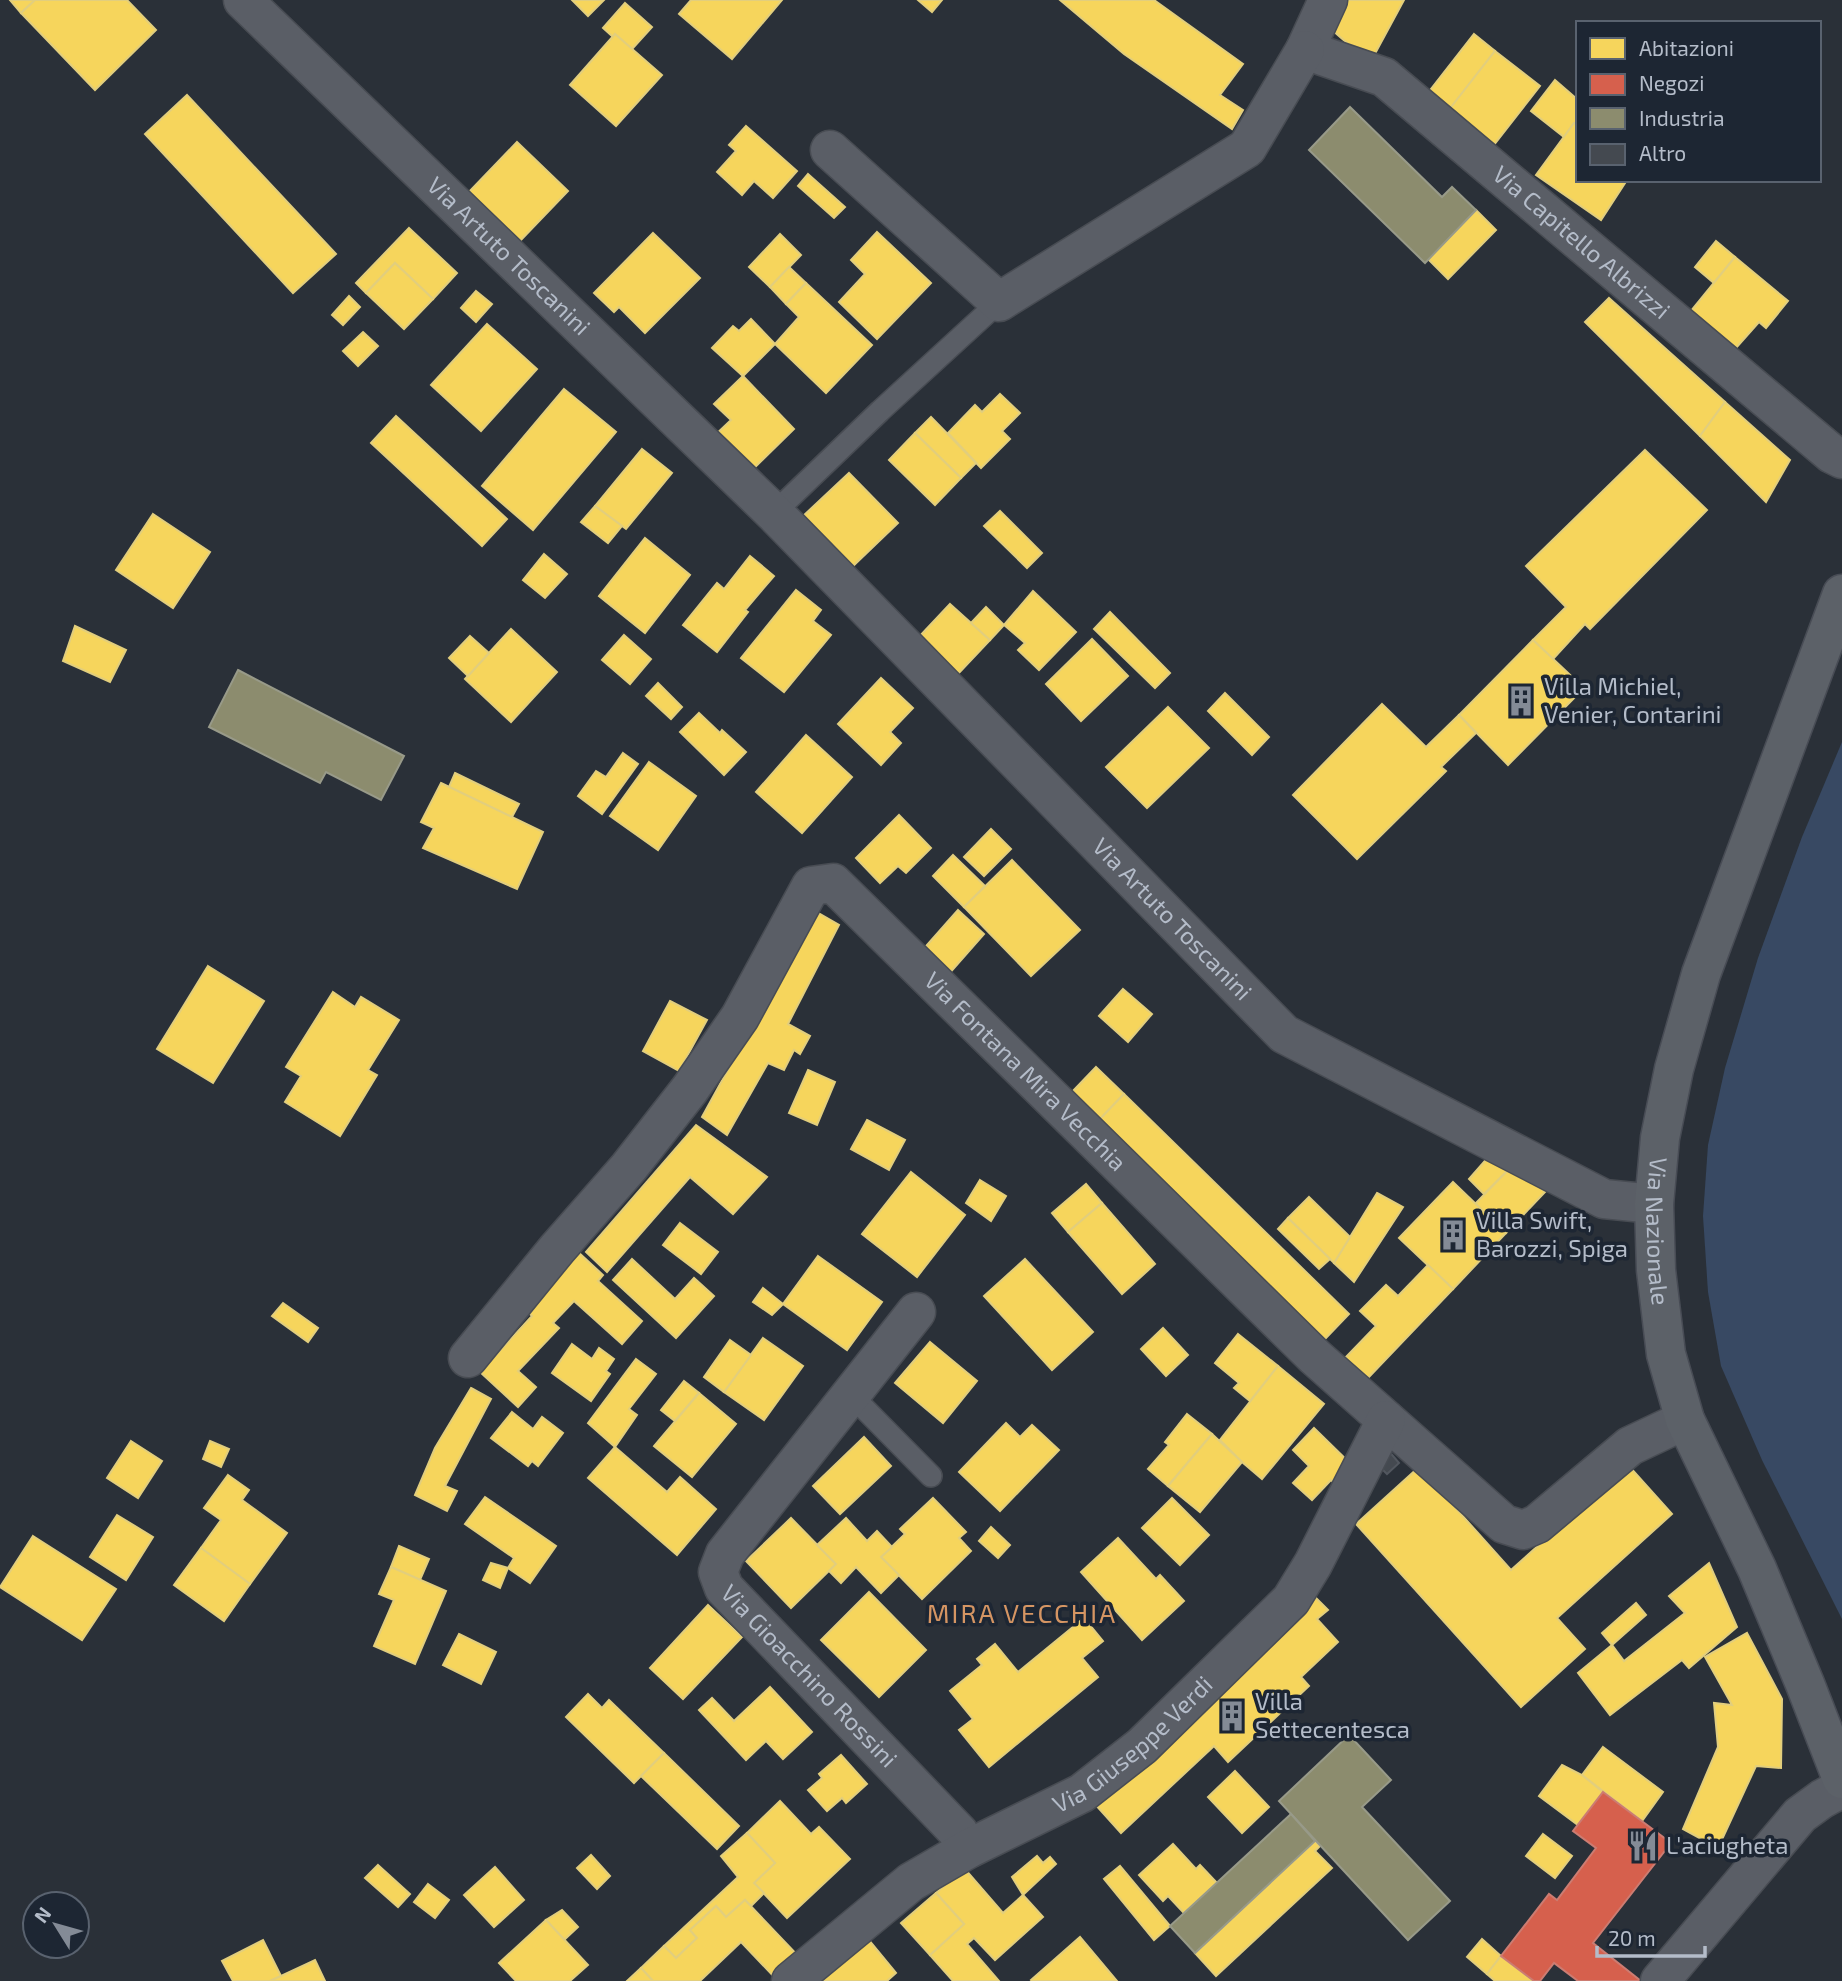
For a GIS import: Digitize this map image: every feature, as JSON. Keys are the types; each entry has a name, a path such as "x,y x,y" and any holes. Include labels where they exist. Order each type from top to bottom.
{"main road":[{"name":"Via Nazionale","path":"1842,594 1700,974 1660,1138 1654,1204 1656,1270 1666,1354 1685,1420 1757,1569 1842,1779"}],"street":[{"name":"Via Artuto Toscanini","path":"243,0 774,513 1284,1034 1604,1199 1654,1204"},
{"path":"830,150 999,302 1247,148 1305,50 1328,0"},
{"name":"Via Capitello Albrizzi","path":"1305,50 1384,77 1832,454 1842,458"},
{"name":"Via Fontana Mira Vecchia","path":"468,1358 557,1249 629,1167 690,1089 740,1017 811,886 833,883 1314,1356 1504,1524 1523,1530 1536,1524 1630,1446 1685,1420"},
{"name":"Via Gioacchino Rossini","path":"916,1312 725,1554 719,1572 724,1588 959,1833 968,1849"},
{"name":"Via Giuseppe Verdi","path":"791,1981 911,1882 968,1849 1082,1793 1142,1746 1291,1601 1313,1564 1386,1420"},
{"path":"1660,1981 1800,1815 1842,1788"}],"lane":[{"path":"774,513 999,302"},
{"path":"851,1395 931,1476"}],"water":[{"path":"1842,742 1842,1619 1762,1460 1721,1366 1708,1292 1703,1216 1708,1145 1725,1068 1758,958 1802,837"}],"building: Abitazioni":[{"path":"10,0 35,0 21,13"},
{"path":"35,0 127,0 156,30 95,90 21,13"},
{"path":"572,0 604,0 588,16"},
{"path":"691,0 782,0 732,59 679,14"},
{"path":"918,0 942,0 932,12"},
{"path":"1060,0 1154,0 1243,64 1220,95 1243,110 1232,129 1124,54"},
{"path":"1336,0 1404,0 1370,63 1324,23"},
{"path":"625,3 652,27 632,49 615,34 613,37 603,28"},
{"path":"615,34 662,75 616,126 570,85"},
{"path":"1474,34 1495,51 1441,120 1420,103"},
{"path":"1495,51 1540,86 1486,155 1441,120"},
{"path":"1555,80 1576,98 1576,124 1574,123 1564,137 1531,111"},
{"path":"187,95 336,254 293,293 145,134"},
{"path":"1574,123 1576,182 1626,182 1601,220 1536,175"},
{"path":"746,126 797,171 773,198 754,181 742,195 717,172 736,151 729,145"},
{"path":"517,142 568,191 518,243 467,194"},
{"path":"808,174 845,207 834,218 798,186"},
{"path":"1476,210 1496,230 1448,279 1428,259"},
{"path":"409,228 457,273 433,299 395,263 366,293 356,283"},
{"path":"877,232 931,283 877,339 839,302 865,274 851,260"},
{"path":"653,233 700,278 645,333 619,307 614,312 594,293"},
{"path":"780,234 801,255 770,287 749,267"},
{"path":"1716,241 1735,257 1714,283 1695,267"},
{"path":"1735,257 1788,301 1766,328 1759,322 1735,349 1690,312"},
{"path":"395,263 433,299 404,329 366,293"},
{"path":"789,267 806,283 786,304 770,287"},
{"path":"806,283 872,345 826,393 775,344 799,317 786,304"},
{"path":"476,291 492,304 476,322 461,308"},
{"path":"349,296 360,307 343,325 332,315"},
{"path":"1609,298 1725,402 1700,436 1585,322"},
{"path":"751,319 775,344 743,376 712,348 733,326 739,331"},
{"path":"487,324 537,369 481,431 431,385"},
{"path":"363,332 378,346 358,366 343,351"},
{"path":"743,376 794,429 747,475 711,439 731,420 714,404"},
{"path":"564,389 616,432 533,530 482,486"},
{"path":"1000,394 1020,413 1002,431 1010,439 981,468 948,433 975,405 982,412"},
{"path":"1725,402 1790,460 1766,502 1700,436"},
{"path":"396,416 507,519 482,546 371,443"},
{"path":"931,417 976,463 961,478 915,433"},
{"path":"915,433 961,478 935,505 889,460"},
{"path":"642,449 672,473 626,529 595,506"},
{"path":"1645,450 1707,510 1590,629 1585,624 1553,659 1533,640 1566,607 1526,566"},
{"path":"849,473 898,523 851,568 802,517"},
{"path":"595,506 622,526 608,543 581,522"},
{"path":"1000,511 1042,553 1027,568 984,526"},
{"path":"153,514 210,552 173,608 116,570"},
{"path":"645,538 690,575 645,633 599,596"},
{"path":"544,554 567,574 545,598 523,580"},
{"path":"750,556 774,576 745,610 748,612 717,652 683,625 717,583 724,589"},
{"path":"796,590 821,610 813,621 831,635 784,692 741,658"},
{"path":"1033,591 1076,632 1039,670 1018,650 1025,643 1004,625"},
{"path":"950,604 990,640 956,676 917,639"},
{"path":"986,607 1004,625 990,640 971,623"},
{"path":"1110,612 1170,673 1155,688 1094,629"},
{"path":"75,626 126,650 110,682 63,661"},
{"path":"511,629 557,672 511,722 465,679"},
{"path":"624,635 651,659 630,684 602,660"},
{"path":"470,636 489,653 468,676 449,658"},
{"path":"1092,639 1128,676 1081,721 1046,684"},
{"name":"Villa Michiel, Venier, Contarini","path":"1533,640 1584,688 1508,765 1459,715"},
{"path":"881,678 913,708 890,732 901,743 881,765 838,724"},
{"path":"658,683 682,707 671,719 646,696"},
{"path":"1225,693 1269,737 1252,755 1208,711"},
{"path":"1382,704 1426,747 1459,715 1476,733 1441,767 1446,771 1357,859 1293,795"},
{"path":"1168,707 1209,748 1147,808 1106,767"},
{"path":"699,713 746,752 724,775 680,732"},
{"path":"806,735 852,777 802,833 756,792"},
{"path":"623,753 638,764 602,814 578,796 596,771 606,777"},
{"path":"649,762 696,796 658,850 610,816"},
{"path":"455,773 519,804 512,817 449,787"},
{"path":"441,783 543,832 517,889 423,848 434,828 421,822"},
{"path":"899,815 931,848 906,873 898,866 880,883 856,858"},
{"path":"991,829 1011,849 984,876 964,857"},
{"path":"953,855 985,886 964,907 933,876"},
{"path":"1012,860 1080,930 1031,976 964,907"},
{"path":"958,910 984,934 947,976 920,953"},
{"path":"815,911 839,925 788,1024 810,1036 800,1054 794,1050 784,1070 768,1063 727,1135 702,1117"},
{"path":"208,966 264,1001 213,1083 157,1049"},
{"path":"1123,989 1152,1014 1128,1042 1099,1016"},
{"path":"333,992 355,1007 361,997 399,1020 368,1070 377,1075 340,1136 285,1102 301,1076 286,1067"},
{"path":"670,1001 707,1020 679,1071 643,1051"},
{"path":"1096,1067 1124,1094 1099,1120 1071,1093"},
{"path":"808,1070 835,1082 817,1125 789,1113"},
{"path":"1124,1094 1349,1314 1324,1340 1099,1120"},
{"path":"867,1120 905,1140 889,1170 851,1149"},
{"path":"696,1125 767,1177 733,1214 690,1177 607,1272 586,1252"},
{"path":"1491,1154 1515,1163 1484,1194 1469,1179"},
{"path":"1515,1163 1545,1192 1506,1233 1475,1204"},
{"path":"911,1172 965,1215 917,1277 862,1234"},
{"path":"980,1180 1006,1196 991,1221 966,1203"},
{"name":"Villa Swift, Barozzi, Spiga","path":"1453,1182 1506,1233 1453,1289 1399,1238"},
{"path":"1086,1184 1102,1203 1068,1232 1052,1213"},
{"path":"1377,1193 1403,1207 1354,1282 1334,1263"},
{"path":"1309,1197 1350,1237 1334,1263 1288,1218"},
{"path":"1102,1203 1155,1264 1122,1294 1068,1232"},
{"path":"1288,1218 1330,1259 1319,1269 1278,1229"},
{"path":"680,1223 718,1252 701,1274 663,1245"},
{"path":"577,1251 603,1275 598,1281 642,1321 622,1344 574,1301 553,1323 559,1328 518,1371 536,1387 518,1407 480,1372 532,1316 525,1309"},
{"path":"818,1256 882,1302 847,1350 783,1304"},
{"path":"632,1259 675,1299 694,1278 714,1296 676,1338 613,1280"},
{"path":"1025,1259 1093,1332 1052,1370 984,1296"},
{"path":"1428,1265 1453,1289 1367,1379 1345,1358 1376,1326 1360,1311 1386,1285 1398,1296"},
{"path":"763,1288 783,1304 772,1315 753,1302"},
{"path":"283,1303 318,1328 308,1342 272,1316"},
{"path":"1163,1328 1188,1355 1166,1376 1141,1349"},
{"path":"1238,1334 1278,1366 1250,1401 1234,1388 1239,1383 1215,1363"},
{"path":"763,1338 803,1366 764,1420 724,1392"},
{"path":"730,1340 751,1355 724,1392 704,1377"},
{"path":"930,1342 977,1381 943,1423 895,1383"},
{"path":"572,1344 592,1359 599,1348 614,1359 606,1371 610,1374 591,1401 552,1373"},
{"path":"636,1359 656,1374 629,1409 637,1415 615,1447 588,1423"},
{"path":"1278,1366 1324,1404 1262,1479 1220,1440"},
{"path":"684,1381 699,1393 675,1421 661,1410"},
{"path":"471,1388 491,1399 445,1486 457,1491 447,1511 415,1495 435,1448"},
{"path":"699,1393 736,1424 692,1477 654,1446"},
{"path":"512,1412 533,1429 542,1417 563,1433 538,1466 532,1461 528,1466 491,1438"},
{"path":"1187,1414 1212,1434 1168,1486 1148,1469 1169,1445 1165,1442"},
{"path":"1006,1423 1020,1437 1032,1425 1059,1450 1000,1511 959,1472"},
{"path":"1314,1428 1358,1471 1340,1489 1331,1480 1312,1500 1293,1483 1309,1466 1293,1450"},
{"path":"1212,1434 1242,1462 1200,1512 1168,1486"},
{"path":"864,1437 891,1466 840,1514 813,1486"},
{"path":"131,1441 162,1461 138,1498 107,1478"},
{"path":"210,1441 229,1449 221,1467 203,1459"},
{"path":"615,1447 667,1492 680,1477 716,1509 677,1555 588,1478"},
{"path":"1628,1465 1672,1514 1557,1618 1585,1649 1521,1707 1356,1524 1419,1467 1511,1570"},
{"path":"228,1475 249,1490 242,1500 287,1533 250,1584 201,1548 221,1520 204,1508"},
{"path":"485,1497 556,1546 530,1583 508,1568 514,1558 465,1524"},
{"path":"933,1498 966,1532 959,1538 971,1551 922,1599 881,1557 905,1534 900,1529"},
{"path":"1172,1498 1209,1535 1180,1565 1142,1528"},
{"path":"117,1515 153,1537 126,1580 90,1557"},
{"path":"791,1518 836,1564 791,1608 746,1561"},
{"path":"846,1518 867,1541 877,1531 892,1547 881,1557 899,1575 881,1593 856,1567 841,1583 829,1571 836,1564 817,1545"},
{"path":"991,1527 1010,1545 998,1558 979,1541"},
{"path":"33,1536 116,1589 82,1640 0,1587"},
{"path":"1118,1538 1156,1579 1160,1575 1184,1601 1142,1640 1081,1572"},
{"path":"399,1546 429,1559 420,1580 391,1567"},
{"path":"201,1548 250,1584 224,1621 174,1585"},
{"path":"491,1563 508,1568 500,1588 483,1580"},
{"path":"1709,1563 1737,1627 1689,1668 1682,1660 1610,1715 1578,1673 1612,1645 1624,1661 1685,1613 1669,1596"},
{"path":"391,1567 446,1591 415,1664 374,1646 394,1600 379,1594"},
{"path":"869,1592 926,1650 879,1697 821,1640"},
{"name":"Villa Settecentesca","path":"1315,1597 1328,1610 1317,1619 1338,1642 1301,1677 1309,1686 1228,1762 1214,1746 1121,1833 1094,1803"},
{"path":"1636,1603 1646,1615 1612,1645 1602,1633"},
{"path":"708,1605 742,1637 683,1699 650,1668"},
{"path":"1084,1618 1103,1641 1082,1658 1098,1677 989,1767 959,1730 973,1719 950,1691 982,1665 977,1659 995,1644 1018,1672"},
{"path":"1747,1633 1782,1699 1781,1768 1756,1766 1718,1848 1683,1829 1718,1747 1714,1703 1732,1705 1705,1657"},
{"path":"459,1634 496,1652 481,1684 443,1665"},
{"path":"770,1687 812,1732 783,1759 766,1741 746,1760 699,1710 712,1698 734,1721"},
{"path":"588,1694 602,1708 609,1700 664,1753 634,1783 566,1717"},
{"path":"1603,1747 1663,1792 1642,1821 1582,1775"},
{"path":"664,1753 739,1826 717,1849 641,1776"},
{"path":"841,1755 867,1784 846,1803 842,1798 827,1811 808,1790 822,1778 819,1774"},
{"path":"1562,1765 1582,1775 1603,1792 1578,1825 1539,1796"},
{"path":"1235,1771 1269,1807 1242,1833 1208,1797"},
{"path":"780,1801 811,1834 819,1827 850,1859 787,1918 754,1883 775,1863 747,1833"},
{"path":"747,1833 775,1863 754,1883 764,1893 751,1906 745,1900 726,1917 716,1906 690,1930 697,1938 676,1958 664,1946 738,1877 721,1856"},
{"path":"1543,1834 1572,1856 1555,1878 1526,1856"},
{"path":"1315,1841 1320,1846 1315,1851 1332,1868 1216,1976 1195,1953"},
{"path":"1173,1844 1196,1869 1200,1865 1217,1883 1184,1913 1168,1896 1163,1901 1139,1875"},
{"path":"591,1855 610,1876 597,1889 577,1868"},
{"path":"1037,1856 1043,1863 1050,1857 1056,1864 1023,1895 1012,1877"},
{"path":"378,1865 410,1894 398,1907 365,1878"},
{"path":"1120,1866 1170,1926 1154,1940 1104,1879"},
{"path":"495,1867 524,1900 494,1927 464,1895"},
{"path":"964,1868 1003,1913 1023,1895 1043,1917 995,1960 974,1938 967,1944 999,1981 953,1981 930,1955 964,1924 936,1893"},
{"path":"428,1884 449,1900 435,1918 414,1902"},
{"path":"936,1893 964,1924 930,1955 901,1923"},
{"path":"745,1900 802,1960 778,1981 741,1942 700,1981 653,1981 641,1968 664,1946 676,1958 697,1938 690,1930 716,1906 726,1917"},
{"path":"562,1910 578,1927 564,1940 546,1920"},
{"path":"546,1920 588,1965 570,1981 516,1981 499,1963"},
{"path":"1080,1937 1117,1981 1031,1980"},
{"path":"868,1939 896,1973 887,1981 807,1981"},
{"path":"1482,1939 1501,1956 1487,1974 1467,1957"},
{"path":"263,1940 281,1976 270,1981 233,1981 222,1961"},
{"path":"1501,1956 1534,1981 1495,1981 1487,1974"},
{"path":"315,1960 325,1981 270,1981 281,1976"},
{"path":"641,1968 653,1981 627,1981"}],"building: Negozi":[{"path":"1603,1792 1671,1843 1593,1943 1641,1981 1578,1981 1554,1963 1540,1981 1534,1981 1501,1956 1549,1894 1557,1900 1596,1848 1573,1831"}],"building: Industria":[{"path":"1350,107 1442,197 1452,187 1476,210 1425,263 1309,150"},
{"path":"238,670 404,756 381,800 326,772 320,783 209,727"},
{"path":"1349,1735 1391,1780 1362,1807 1450,1901 1408,1940 1279,1801"},
{"path":"1291,1814 1315,1841 1195,1953 1170,1926"}],"building: Altro":[{"path":"1388,1450 1399,1463 1387,1474 1375,1462"}],"place":[{"name":"Villa Michiel, Venier, Contarini","path":"1521,701"},
{"name":"Villa Swift, Barozzi, Spiga","path":"1453,1235"},
{"name":"Villa Settecentesca","path":"1232,1716"},
{"name":"L'aciugheta","path":"1643,1846"}],"district":[{"name":"MIRA VECCHIA","path":"1022,1614"}]}
